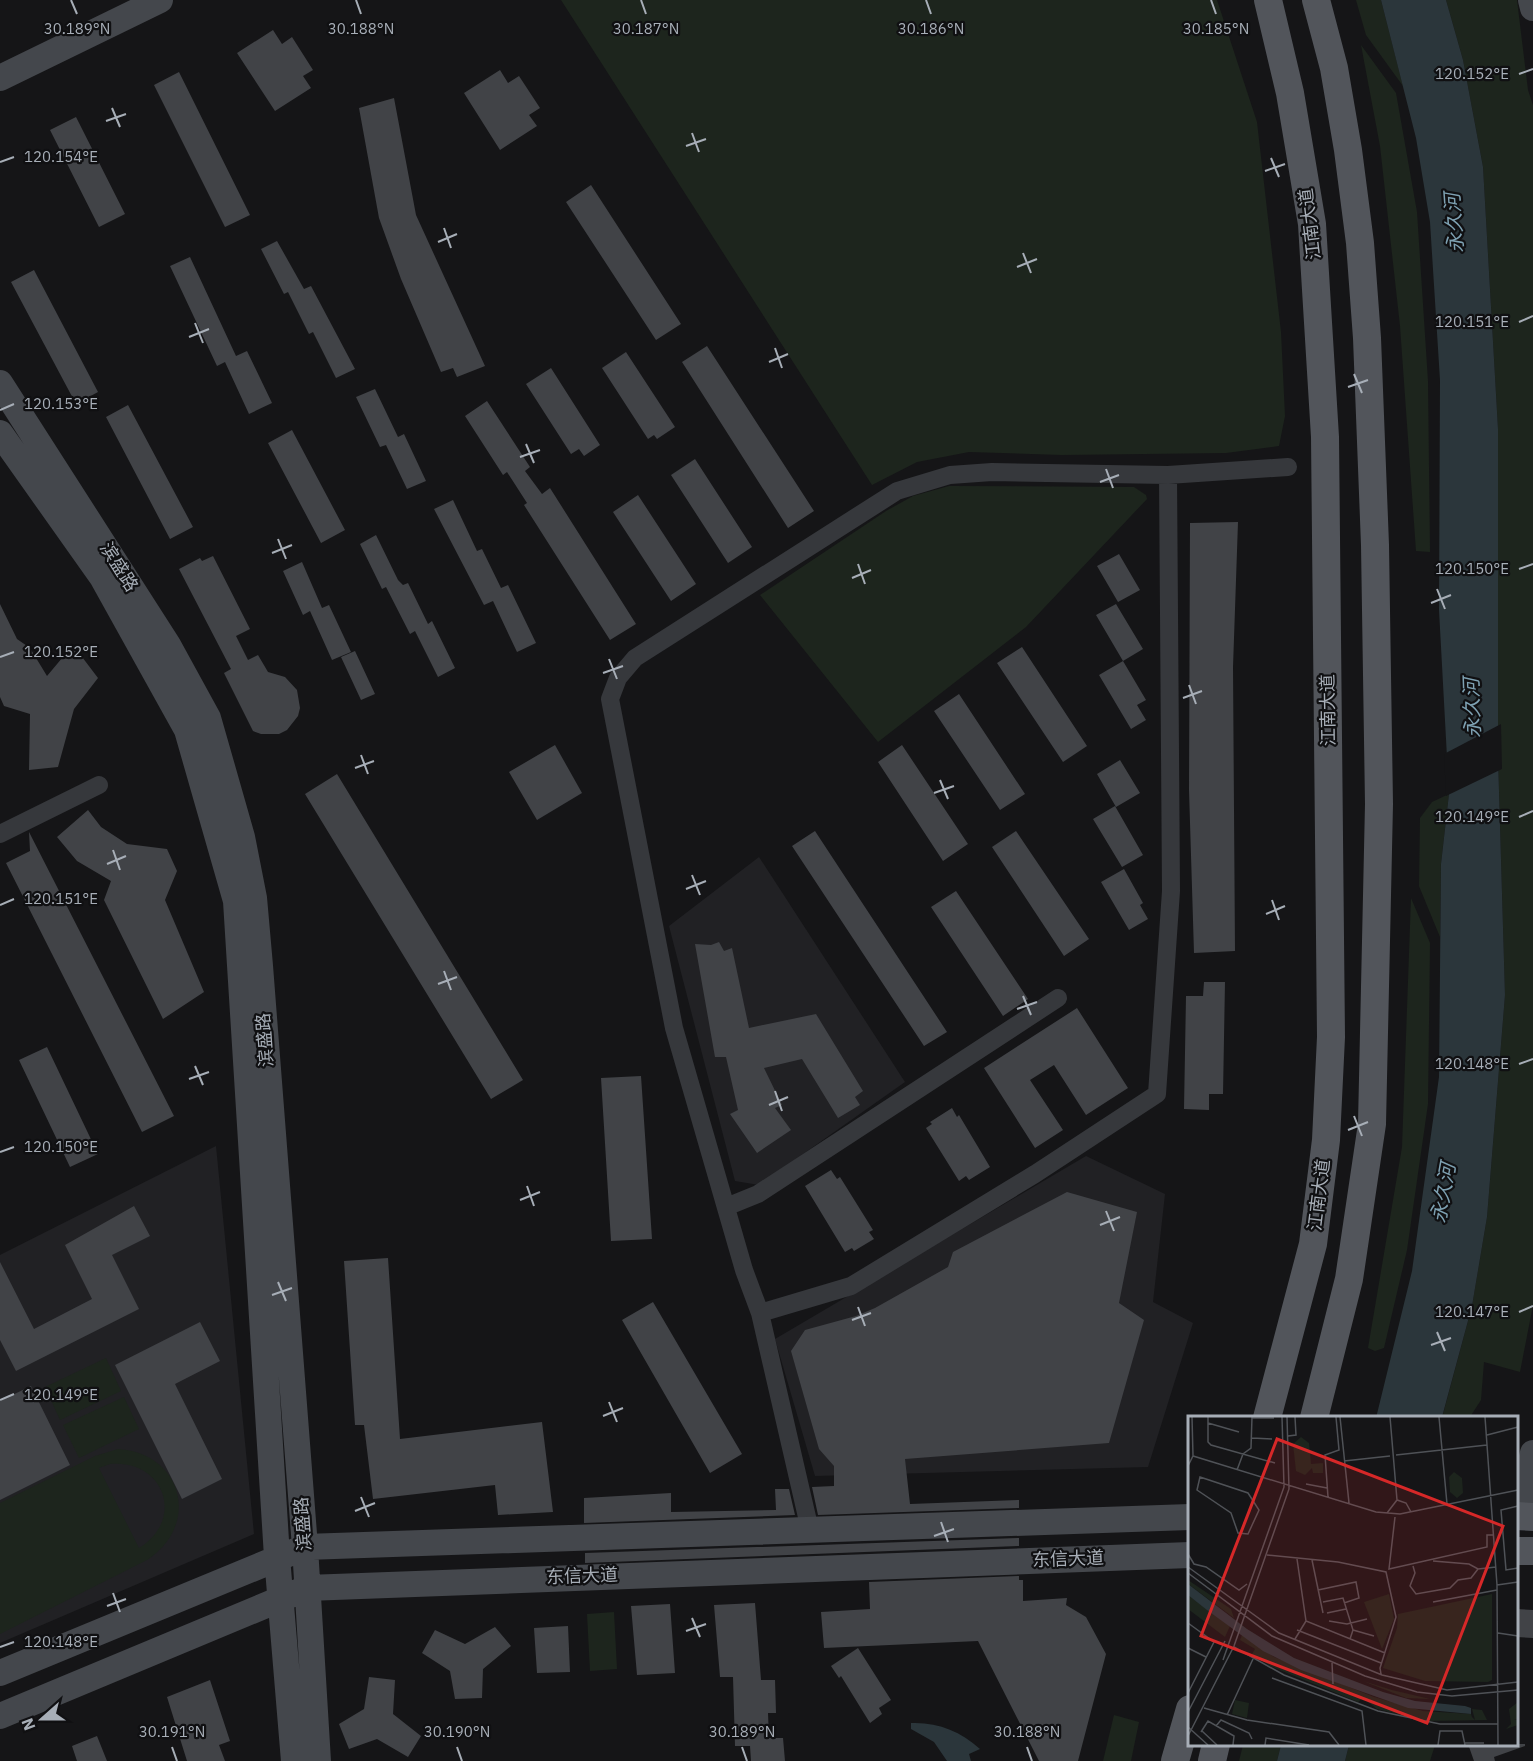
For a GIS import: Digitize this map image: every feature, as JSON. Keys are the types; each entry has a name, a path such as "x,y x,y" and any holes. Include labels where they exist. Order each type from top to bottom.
{"main road":[{"path":"0,78 160,0"},
{"name":"江南大道","path":"1268,0 1290,93 1312,224 1315,260 1325,437 1331,1037 1326,1140 1313,1244 1269,1416"},
{"path":"1315,1416 1349,1279 1372,1124 1379,804 1375,545 1367,338 1360,243 1334,68 1316,0"},
{"path":"1531,0 1533,8"},
{"name":"滨盛路","path":"0,382 168,645 208,718 243,837 254,898 305,1547 318,1761"},
{"name":"滨盛路","path":"0,433 102,578 187,730 236,901 277,1557 294,1761"},
{"path":"1518,1512 1533,1453"},
{"path":"1518,1516 1533,1517"},
{"name":"东信大道","path":"0,1673 305,1547 1188,1517"},
{"name":"东信大道","path":"0,1716 307,1588 1188,1555"},
{"path":"1175,1761 1188,1716"},
{"path":"1212,1761 1216,1746"}],"street":[{"path":"810,1530 760,1313 726,1207 674,1028 610,699 618,678 635,658 897,492 950,475 1168,475 1288,468"},
{"path":"760,1313 851,1286 1035,1174 1157,1094 1171,891 1168,475"},
{"path":"0,834 99,785"},
{"path":"726,1207 758,1194 1058,998"}],"shaded area":[{"path":"561,0 1217,0 1257,122 1281,332 1285,416 1279,446 1226,453 1062,455 969,452 917,462 872,485"},
{"path":"1356,0 1381,0 1403,86 1366,35"},
{"path":"1446,0 1517,0 1528,90 1533,105 1533,1305 1520,1372 1484,1362 1481,1400 1471,1416 1443,1416 1472,1306 1487,1217 1505,995 1498,757 1498,429 1483,167 1463,60"},
{"path":"1361,45 1396,93 1417,212 1428,381 1430,552 1416,551 1400,326 1380,146"},
{"path":"949,486 1134,487 1146,495 1147,499 1026,627 878,742 760,595 886,511 913,496"},
{"path":"1449,794 1441,864 1440,937 1419,886 1420,818 1432,802"},
{"path":"759,857 905,1082 759,1185 735,1181 669,926"},
{"path":"1411,898 1430,943 1428,1104 1407,1250 1384,1348 1375,1351 1368,1348 1402,1147"},
{"path":"216,1146 254,1534 0,1643 0,1255"},
{"path":"1086,1156 1165,1194 1153,1302 1193,1323 1148,1467 815,1476 775,1339"},
{"path":"106,1358 121,1391 60,1420 45,1387"},
{"path":"124,1397 139,1429 79,1458 63,1425"},
{"path":"118,1449 140,1453 158,1463 170,1477 177,1493 179,1511 174,1528 164,1545 147,1560 0,1634 0,1503 95,1456","holes":["110,1464 129,1465 144,1471 155,1481 162,1493 165,1507 162,1522 153,1536 139,1548 99,1468"]},
{"path":"614,1612 617,1669 590,1671 587,1614"},
{"path":"1114,1715 1139,1722 1131,1761 1103,1761"},
{"path":"1243,1746 1281,1746 1277,1761 1239,1761"},
{"path":"1349,1746 1435,1746 1430,1761 1345,1761"}],"water":[{"name":"永久河","path":"1381,0 1446,0 1463,60 1483,167 1498,429 1498,757 1505,995 1487,1217 1472,1306 1442,1416 1376,1416 1412,1271 1439,1077 1441,864 1449,794 1439,610 1440,380 1430,222 1416,138"},
{"path":"911,1723 930,1724 948,1729 965,1737 980,1749 969,1754 971,1761 947,1761 934,1742 911,1729"},
{"path":"1281,1746 1349,1746 1345,1761 1277,1761"}],"pier":[{"path":"1501,724 1502,769 1446,796 1444,754"}],"building":[{"path":"273,30 282,44 292,37 313,70 303,76 311,88 275,111 237,53"},
{"path":"500,70 508,83 519,76 540,108 529,115 537,126 500,150 464,93"},
{"path":"179,72 250,215 225,227 154,85"},
{"path":"394,98 416,215 485,366 457,377 453,368 441,372 401,279 379,218 359,108"},
{"path":"76,117 125,214 99,227 50,130"},
{"path":"591,185 681,324 656,340 566,202"},
{"path":"277,241 304,289 311,286 355,369 336,378 313,332 309,334 288,292 284,294 261,249"},
{"path":"190,257 236,356 247,351 272,403 249,414 225,362 217,366 170,266"},
{"path":"34,270 98,392 76,404 11,282"},
{"path":"707,346 814,511 788,528 682,362"},
{"path":"626,352 675,427 657,439 654,435 648,439 602,368"},
{"path":"551,368 600,445 584,456 579,449 571,454 526,384"},
{"path":"375,389 398,437 404,434 426,481 407,489 386,445 380,447 356,397"},
{"path":"487,401 530,467 525,471 542,494 550,488 636,624 610,640 524,505 527,503 507,472 503,475 465,416"},
{"path":"128,405 193,527 170,539 106,417"},
{"path":"292,430 345,530 321,543 268,443"},
{"path":"695,459 752,547 728,563 671,475"},
{"path":"638,495 696,584 671,601 613,512"},
{"path":"453,500 477,551 482,549 501,588 508,585 536,643 517,652 493,601 484,605 434,509"},
{"path":"1238,522 1233,667 1235,951 1194,953 1189,790 1190,523"},
{"path":"376,535 398,580 403,585 408,583 428,624 432,621 455,668 438,677 415,631 410,634 386,587 382,589 360,544"},
{"path":"1119,554 1140,590 1118,602 1097,566"},
{"path":"213,556 250,629 236,636 248,660 258,655 268,672 285,677 297,690 300,708 298,716 287,730 279,734 261,734 253,731 224,673 231,669 179,569 200,558 202,561"},
{"path":"302,562 322,608 329,605 351,652 332,660 310,611 303,615 283,571"},
{"path":"0,604 17,639 30,648 47,676 73,645 98,678 74,709 58,767 29,770 30,714 4,706 0,697"},
{"path":"1116,604 1143,649 1123,661 1096,615"},
{"path":"1022,647 1087,746 1063,762 997,663"},
{"path":"355,651 375,694 361,700 341,657"},
{"path":"1123,661 1146,700 1137,705 1146,720 1131,729 1099,675"},
{"path":"959,694 1025,794 1000,810 934,711"},
{"path":"555,745 582,793 537,820 509,772"},
{"path":"902,745 968,844 943,861 878,762"},
{"path":"1120,760 1140,793 1116,807 1097,774"},
{"path":"337,774 523,1080 491,1099 305,794"},
{"path":"1115,806 1143,855 1122,867 1093,819"},
{"path":"88,810 101,827 127,844 167,849 177,871 165,900 204,992 163,1019 104,900 111,881 77,861 57,837"},
{"path":"815,831 947,1032 924,1046 792,846"},
{"path":"1016,831 1089,939 1064,956 992,847"},
{"path":"29,832 174,1116 142,1132 6,863 30,851"},
{"path":"1124,869 1143,903 1140,905 1148,919 1129,930 1101,882"},
{"path":"956,891 1028,999 1003,1016 931,907"},
{"path":"719,942 724,951 732,948 749,1028 816,1014 863,1091 855,1097 860,1105 838,1118 802,1059 764,1068 782,1105 775,1108 791,1130 757,1153 730,1114 738,1110 726,1057 715,1057 695,944 711,945"},
{"path":"1204,982 1225,982 1223,1094 1209,1094 1209,1110 1184,1109 1186,996 1203,996"},
{"path":"1077,1008 1128,1088 1086,1115 1054,1065 1030,1080 1063,1130 1035,1148 984,1068"},
{"path":"47,1047 98,1154 70,1167 19,1060"},
{"path":"641,1076 652,1239 611,1241 601,1078"},
{"path":"952,1108 957,1117 959,1115 990,1167 969,1180 966,1176 959,1181 926,1128 932,1124 930,1122"},
{"path":"831,1170 837,1179 840,1177 873,1230 869,1232 874,1239 854,1251 852,1248 845,1252 805,1186"},
{"path":"1067,1192 1137,1212 1119,1303 1144,1320 1109,1443 905,1459 910,1504 1019,1500 1019,1508 818,1515 812,1487 834,1486 834,1466 819,1449 791,1351 805,1330 856,1316 875,1308 948,1267 953,1252"},
{"path":"134,1206 150,1236 112,1255 139,1309 16,1371 0,1340 0,1262 34,1329 92,1299 65,1245"},
{"path":"388,1258 400,1439 542,1422 553,1512 498,1515 495,1485 373,1499 364,1425 355,1425 344,1261"},
{"path":"653,1302 742,1454 710,1473 622,1320"},
{"path":"200,1322 220,1361 175,1384 222,1479 182,1499 115,1365"},
{"path":"31,1386 70,1465 0,1500 0,1401"},
{"path":"775,1489 789,1489 795,1515 584,1523 584,1498 671,1493 671,1512 776,1510"},
{"path":"1019,1538 1019,1546 585,1563 585,1553"},
{"path":"1019,1576 1019,1580 1023,1580 1023,1601 1067,1598 1066,1605 1086,1617 1106,1654 1078,1761 1039,1761 978,1641 824,1648 821,1612 870,1609 869,1582"},
{"path":"755,1603 761,1680 775,1680 776,1713 768,1713 769,1738 783,1738 785,1761 751,1761 750,1746 735,1746 733,1677 720,1677 714,1605"},
{"path":"670,1604 675,1673 637,1675 631,1606"},
{"path":"1518,1609 1533,1610 1533,1638 1518,1637"},
{"path":"568,1626 570,1672 537,1673 534,1628"},
{"path":"495,1627 511,1646 483,1669 482,1698 455,1699 450,1671 422,1653 435,1630 465,1644"},
{"path":"858,1648 891,1700 879,1708 882,1714 870,1723 841,1676 839,1678 831,1666"},
{"path":"369,1677 395,1680 393,1714 421,1736 408,1757 377,1739 349,1749 339,1724 364,1709"},
{"path":"210,1680 230,1741 219,1745 225,1761 187,1761 167,1697"},
{"path":"97,1736 107,1761 77,1761 72,1746"},
{"path":"1525,1744 1525,1746 1494,1757 1495,1761 1474,1761 1469,1746"}]}
